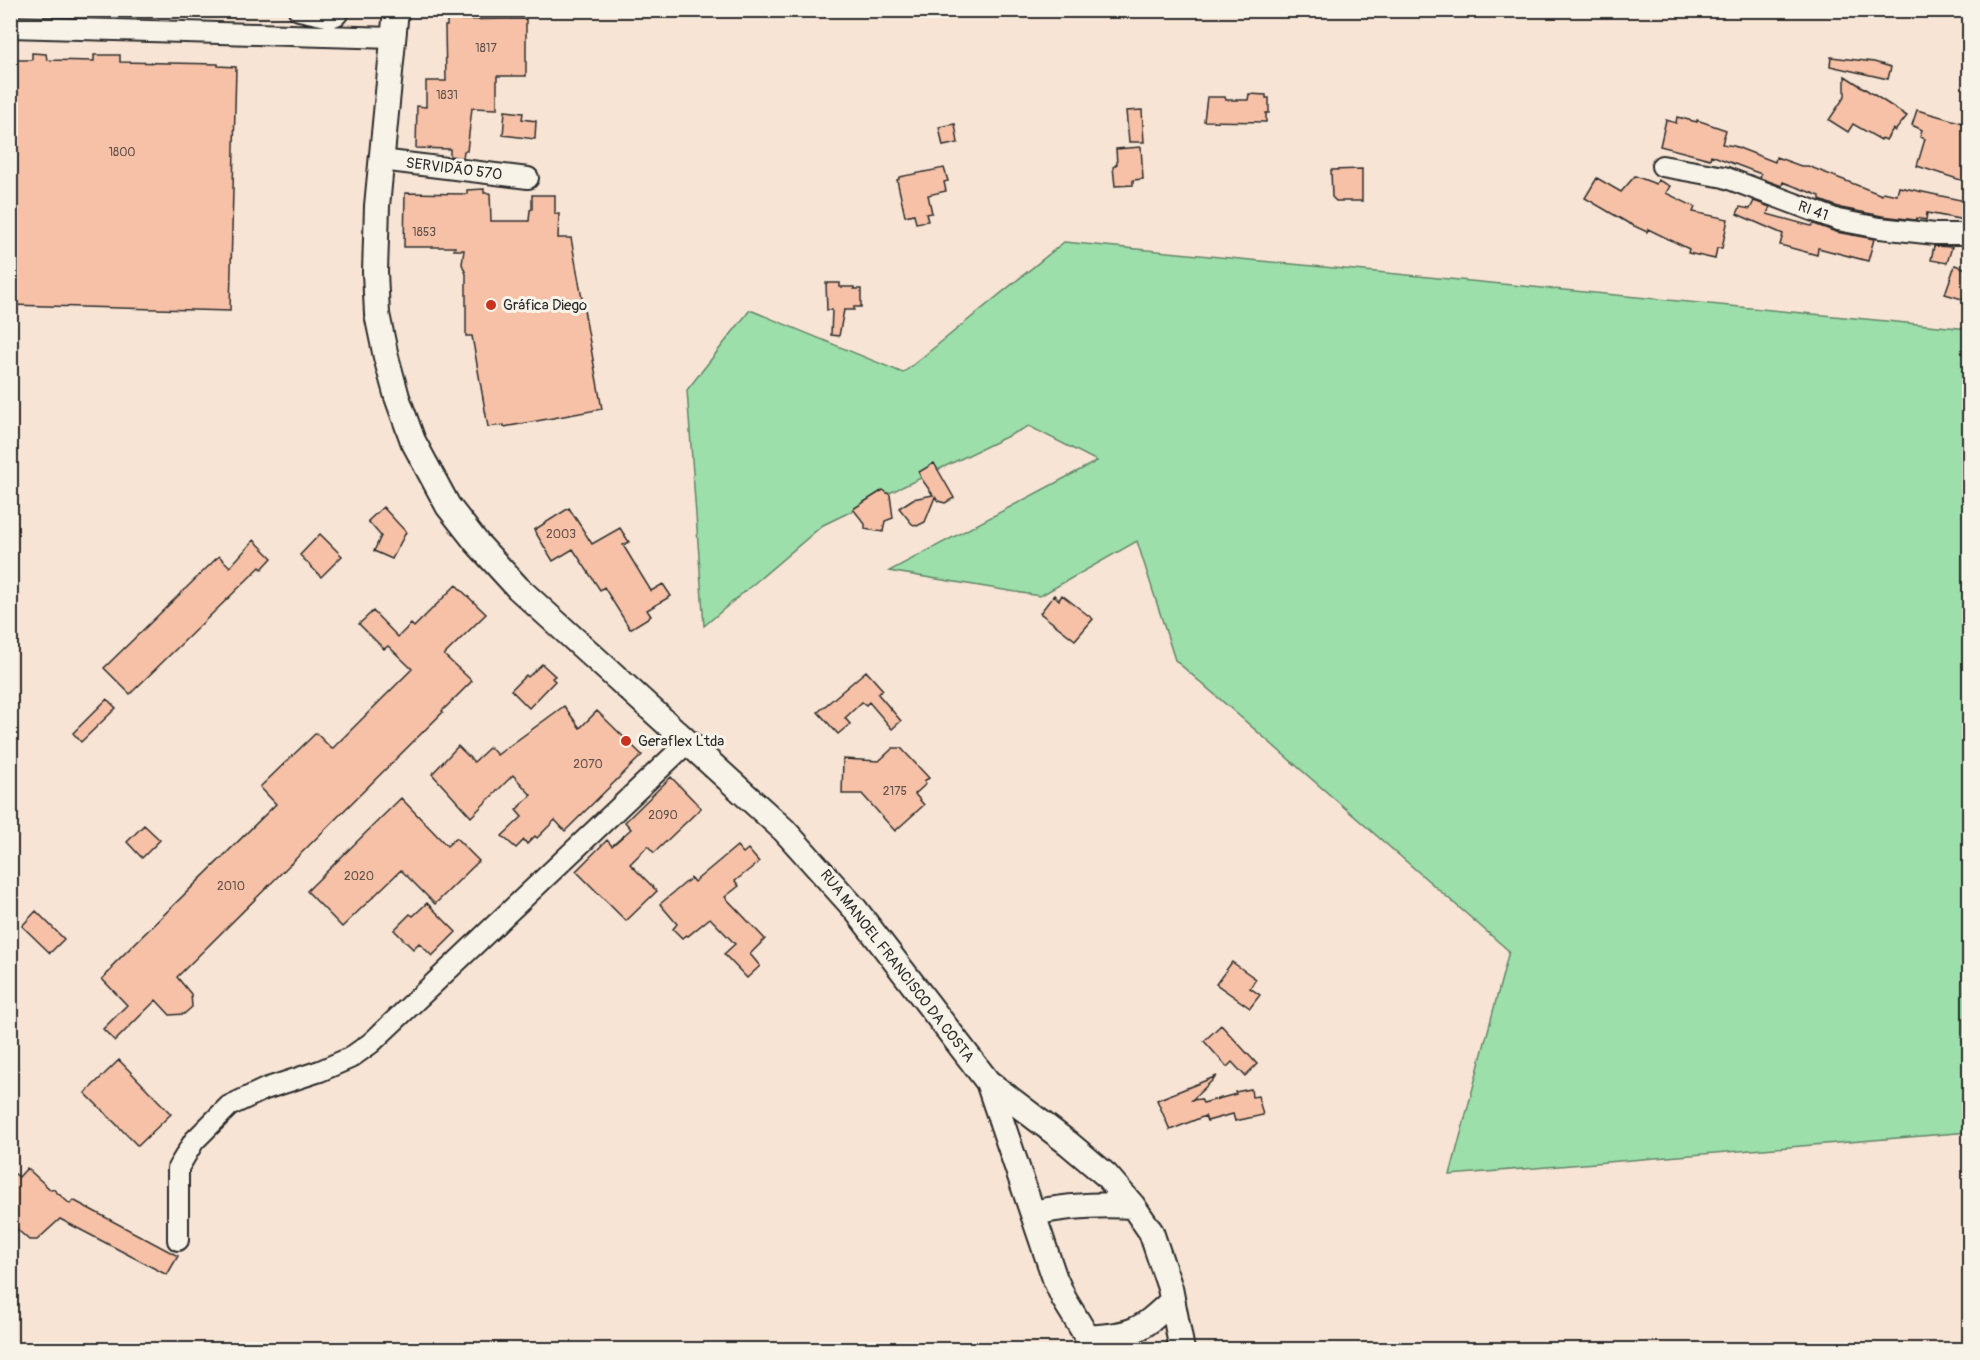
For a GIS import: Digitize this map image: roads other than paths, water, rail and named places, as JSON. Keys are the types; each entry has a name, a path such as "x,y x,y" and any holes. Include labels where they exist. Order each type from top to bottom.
{"main road":[{"name":"RUA MANOEL FRANCISCO DA COSTA","path":"396,10 375,240 377,314 397,397 413,441 448,506 477,543 518,588 784,830 831,880 988,1082 1106,1175 1133,1206 1151,1232 1172,1301 1182,1350"},
{"name":"RUA MANOEL FRANCISCO DA COSTA","path":"988,1082 1054,1279 1091,1344"},
{"path":"1033,1213 1089,1205 1133,1206"},
{"path":"1091,1344 1138,1329 1172,1301"}],"street":[{"path":"299,10 330,13 320,36"},
{"path":"10,27 393,38"},
{"name":"SERVIDÃO 570","path":"381,160 528,178"},
{"name":"RI 41","path":"1662,166 1724,177 1838,220 1880,228 1935,234 1970,234"},
{"path":"178,1240 178,1168 194,1141 229,1106 265,1089 320,1071 350,1058 371,1043 688,742"}],"place":[{"name":"Gráfica Diego","path":"491,305"},
{"name":"Geraflex Ltda","path":"626,741"}]}
